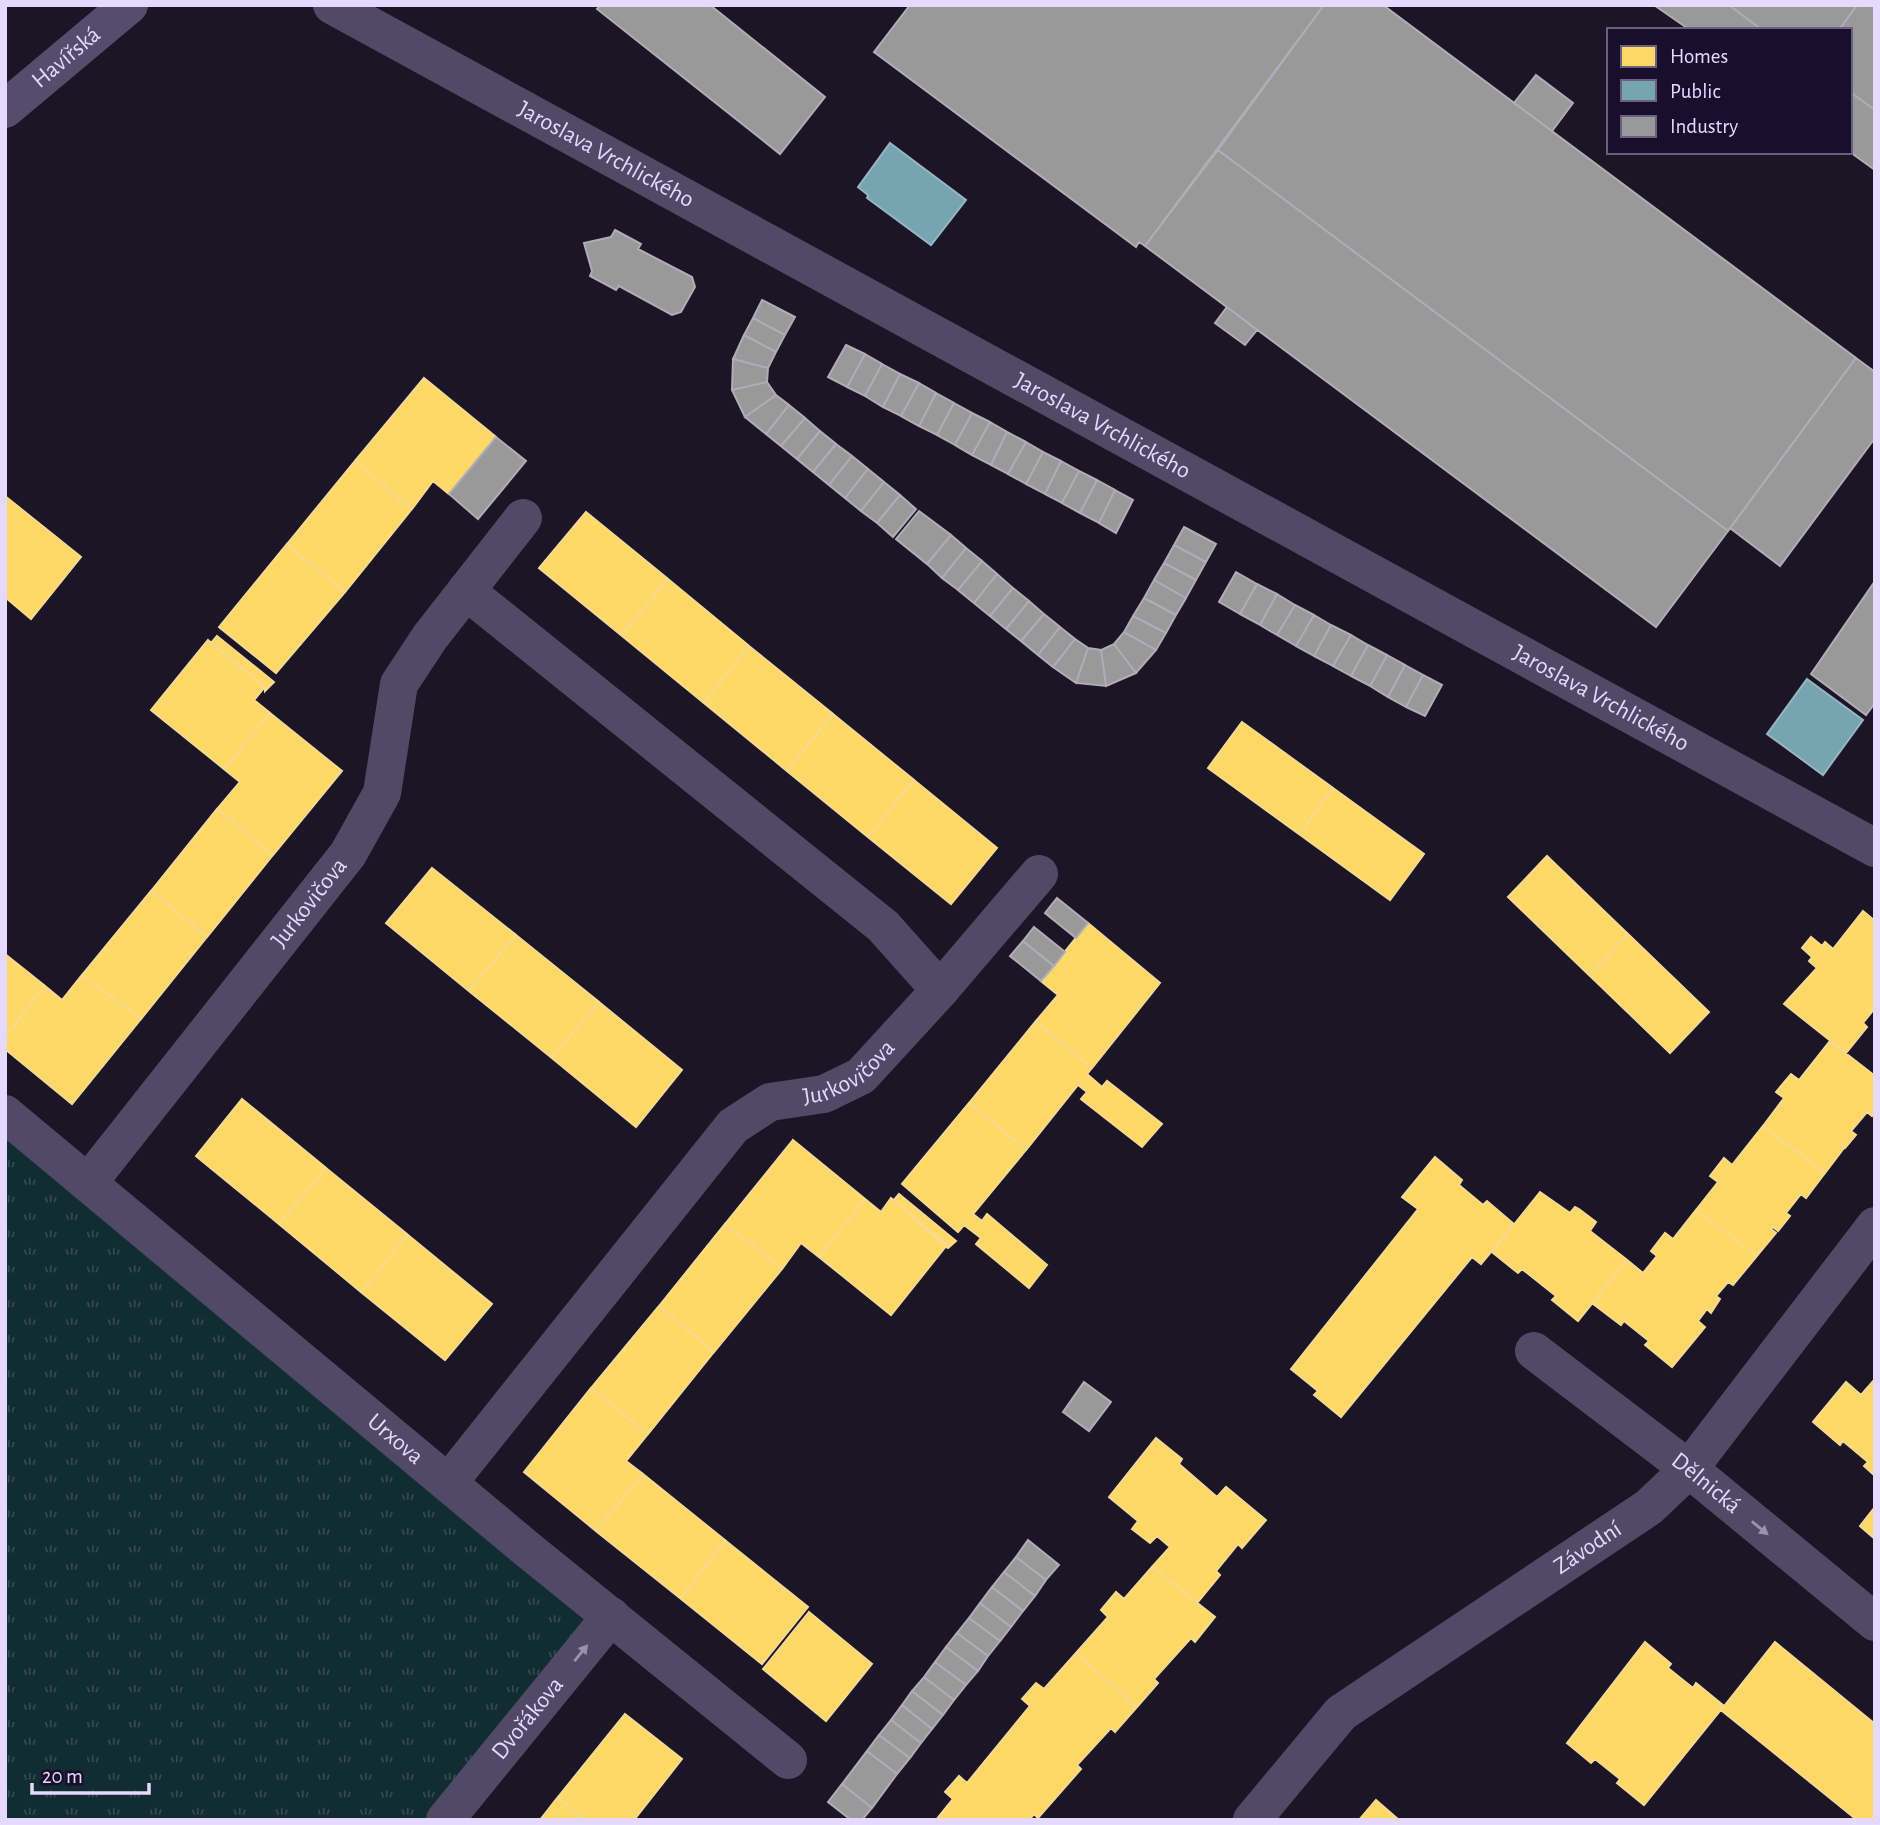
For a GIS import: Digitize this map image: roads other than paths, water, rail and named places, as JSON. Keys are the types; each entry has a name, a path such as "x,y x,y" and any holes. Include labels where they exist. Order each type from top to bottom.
{"street":[{"name":"Havířská","path":"5,109 129,5"},
{"name":"Jaroslava Vrchlického","path":"331,5 1875,848"},
{"name":"Jurkovičova","path":"88,1183 348,854 382,793 399,684 523,518"},
{"path":"466,591 883,926 940,990"},
{"name":"Jurkovičova","path":"449,1482 733,1126 770,1102 824,1094 861,1076 940,990 1039,874"},
{"name":"Urxova","path":"5,1114 788,1760"},
{"name":"Závodní","path":"1252,1820 1341,1713 1649,1507 1689,1469 1875,1226"},
{"name":"Dělnická","path":"1534,1351 1689,1469 1875,1622"},
{"name":"Dvořákova","path":"445,1820 611,1616"}]}
